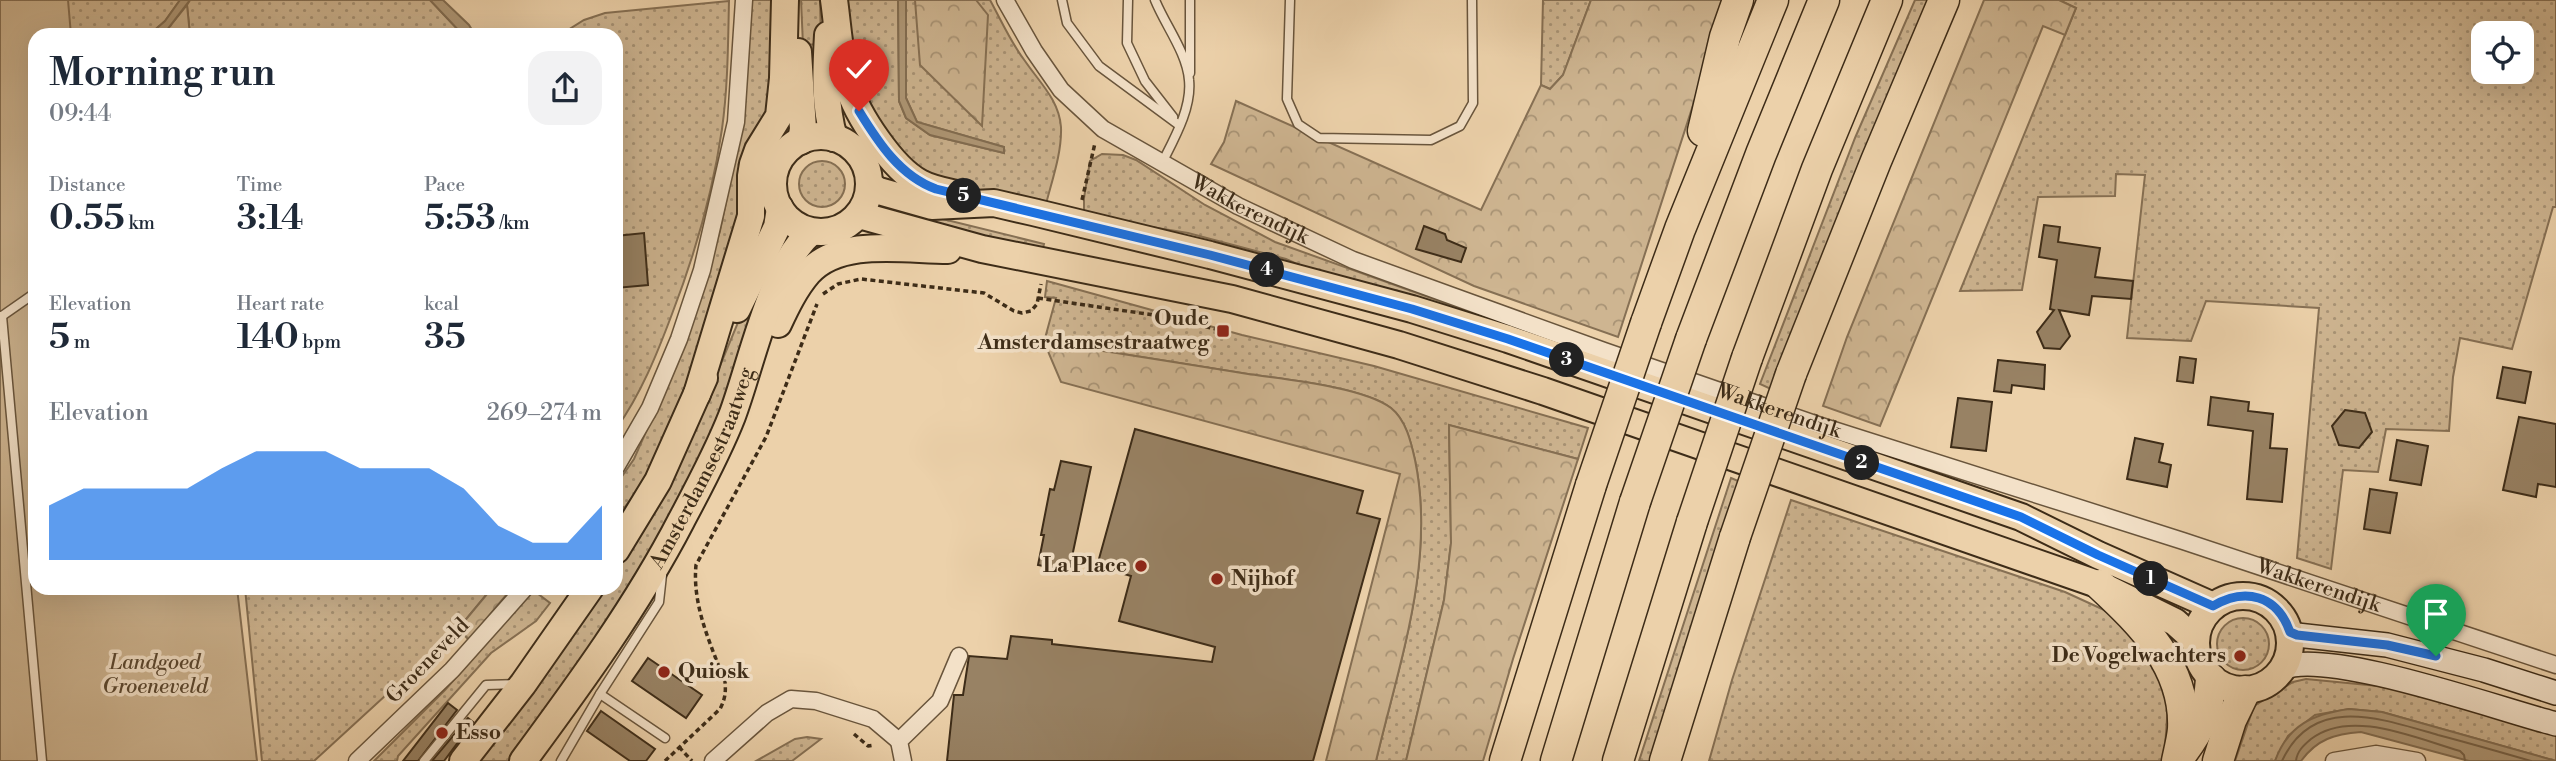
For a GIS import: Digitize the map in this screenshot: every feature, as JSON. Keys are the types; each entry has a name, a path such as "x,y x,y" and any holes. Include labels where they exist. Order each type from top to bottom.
{"highway":[{"path":"1680,229 1725,37 1738,0"},
{"path":"1505,761 1591,485 1646,323 1680,229 1773,0"},
{"path":"1556,761 1635,502 1691,339 1760,154 1824,0"},
{"path":"1618,761 1692,522 1747,358 1817,169 1887,0"},
{"path":"1665,761 1735,537 1791,374 1944,0"},
{"path":"2100,585 2141,624 2168,663 2182,708 2183,731 2177,761"},
{"path":"2177,761 2199,730 2211,679"},
{"path":"2218,761 2231,720 2245,691"}],"main road":[{"path":"697,394 751,216 753,163 779,116 785,0"},
{"path":"792,0 800,75 803,130 801,141"},
{"path":"832,0 826,71 828,111 834,138"},
{"path":"832,0 847,83 859,111 894,160 921,184 994,203"},
{"path":"817,136 834,138 844,142 860,156 866,165 870,186 859,215 848,224 836,230 811,232 797,226 779,208 774,191 777,166 787,151 801,141 817,136"},
{"name":"Wakkerendijk","path":"870,186 932,206 994,203 1077,222 1385,302 1508,339 2021,517 2213,606"},
{"name":"Amsterdamsestraatweg","path":"623,538 658,481 777,227 779,208"},
{"path":"859,215 982,249 1232,299 1399,345 1543,391 2100,585 2175,622 2195,640"},
{"name":"Amsterdamsestraatweg","path":"523,761 613,633 680,524 731,417 776,287 790,260 811,232"},
{"path":"731,417 793,294 817,265 835,256 867,248 982,249"},
{"path":"463,761 523,684 585,595"},
{"path":"2282,668 2288,657 2290,632 2278,611 2267,602 2254,596 2225,599 2213,606 2203,617 2195,640 2197,658 2211,679 2226,689 2245,691 2263,685 2292,663 2321,665 2384,675 2556,724"},
{"name":"Wakkerendijk","path":"2290,632 2387,645 2436,656 2556,694"}],"street":[{"path":"623,455 650,408 679,339 702,270 736,122 744,0"},
{"path":"1005,0 1034,51 1061,90 1103,129"},
{"name":"Wakkerendijk","path":"1103,129 1238,206 1353,260 1815,424 2183,541 2556,665"},
{"name":"Groeneveld","path":"357,761 452,670 519,595"},
{"path":"899,741 940,701 960,656"},
{"path":"713,761 766,713 791,699 816,701 873,719 899,741 903,761"},
{"path":"2334,761 2376,754 2417,761"}],"lane":[{"path":"1062,0 1067,23 1099,66 1179,125"},
{"path":"1128,0 1127,43 1145,81 1179,125"},
{"path":"1155,0 1181,54 1189,79"},
{"path":"1162,163 1188,100 1191,0"},
{"path":"1290,0 1287,99 1297,124 1319,138 1431,140 1460,126 1473,103 1472,0"},
{"path":"28,298 1,316 43,761"},
{"path":"561,761 659,602 664,550"},
{"path":"424,761 486,685 523,684"},
{"path":"600,694 665,738"}],"path":[{"path":"1077,222 1094,145 1103,129"},
{"path":"665,761 720,709 726,693 701,620 696,565 766,437 817,304 823,295 838,284 853,279 985,293 1022,313 1031,311 1037,304 1045,263"},
{"path":"1038,298 1167,317 1223,331"},
{"path":"850,730 869,746 899,741"},
{"path":"680,748 692,761"}],"green space":[{"name":"Landgoed Groeneveld","path":"0,0 68,0 70,28 28,28 28,595 238,595 257,761 0,761"},
{"path":"66,0 180,0 157,28 68,28"},
{"path":"190,0 430,0 456,28 189,28 187,5"},
{"path":"751,0 773,0 775,98 729,266 681,400 645,481 624,508 623,475 634,459 682,350 720,231 739,139"},
{"path":"801,0 820,0 821,44 803,45"},
{"path":"843,0 898,0 899,101 906,118 930,135 1004,153 1004,147 917,122 906,98 906,0 990,0 1015,47 1057,108 1061,127 1060,148 1045,208 929,178 886,135 858,90"},
{"path":"915,0 976,0 988,15 982,126 920,65"},
{"path":"1543,0 1591,0 1563,75 1550,89 1541,85"},
{"path":"1591,0 1727,0 1618,337 1474,286 1211,164 1224,142 1236,101 1481,210 1541,85 1550,89 1563,75"},
{"path":"1915,0 1931,0 1773,390 1760,384 1855,138"},
{"path":"1984,0 2059,0 2076,8 2065,35 2043,26 1880,426 1823,406 1847,337"},
{"path":"2059,0 2556,0 2556,207 2553,207 2512,349 2460,338 2453,377 2449,431 2386,429 2378,472 2343,470 2331,569 2297,558 2319,308 2206,301 2191,341 2127,338 2145,175 2116,174 2115,196 2038,197 2022,290 1960,291 2076,8"},
{"path":"729,1 724,113 714,176 696,246 680,291 641,388 623,418 623,28 571,28 584,20 605,13"},
{"path":"187,5 189,28 169,28"},
{"path":"1102,154 1123,155 1136,160 1205,205 1275,242 1459,308 1473,319 1341,284 1286,259 1188,233 1084,216 1090,161"},
{"path":"822,161 838,168 845,184 838,200 822,207 806,200 799,184 806,168"},
{"path":"902,209 1044,244 1042,252 899,220"},
{"path":"1047,281 1242,335 1374,366 1588,428 1578,459 1449,425 1451,543 1444,600 1406,761 1376,761 1412,612 1421,536 1415,460 1401,419 1391,408 1379,401 1343,389 1044,342 1056,298 1045,297"},
{"path":"746,303 760,309 722,410 688,483 644,564 589,651 509,761 477,761 597,595 623,595 623,558 645,525 686,448"},
{"path":"1044,342 1343,389 1379,401 1391,408 1401,419 1415,460 1421,536 1412,612 1376,761 1326,761 1400,474 1061,382"},
{"path":"1449,425 1578,459 1483,761 1406,761 1444,600 1451,543"},
{"path":"1731,478 1743,483 1652,761 1639,761"},
{"path":"1791,500 2065,592 2102,609 2120,621 2162,678 2168,705 2164,761 1709,761 1732,680"},
{"path":"246,595 486,595 458,629 314,761 262,761"},
{"path":"486,595 506,595 469,640 458,629"},
{"path":"529,595 540,595 550,603 536,621 491,653 398,756 397,761 374,761 445,690"},
{"path":"2243,618 2253,620 2261,626 2267,634 2267,654 2261,662 2253,668 2243,670 2233,668 2225,662 2219,654 2217,644 2219,634 2225,626 2233,620"},
{"path":"2306,679 2399,688 2556,734 2556,761 2382,712 2349,709 2315,715 2288,736 2275,761 2235,761 2254,706 2293,682"},
{"path":"795,739 821,739 792,761 756,761"}],"water":[{"path":"180,0 190,0 168,28 157,28"},
{"path":"430,0 443,0 471,28 456,28"},
{"path":"898,0 906,0 906,98 917,122 1004,147 1004,153 930,135 906,118 899,101"},
{"path":"2349,709 2382,712 2556,761 2469,761 2361,732 2327,739 2313,747 2301,761 2275,761 2287,738 2303,723 2324,714"}],"building":[{"path":"2044,225 2060,227 2058,242 2100,248 2095,277 2133,281 2131,299 2092,296 2089,315 2059,310 2070,336 2060,349 2044,348 2037,332 2054,310 2050,309 2057,260 2039,257"},
{"path":"1424,226 1445,234 1447,240 1466,248 1461,262 1416,249"},
{"path":"644,233 648,285 623,287 623,235"},
{"path":"2180,357 2196,359 2193,383 2177,381"},
{"path":"1998,360 2045,365 2044,389 2012,385 2011,393 1994,391"},
{"path":"2503,367 2531,372 2525,403 2497,398"},
{"path":"2211,397 2249,402 2248,411 2273,414 2270,448 2287,449 2282,502 2247,499 2253,431 2208,425"},
{"path":"1958,398 1992,402 1986,451 1951,447"},
{"path":"2345,410 2365,413 2372,432 2359,448 2339,445 2332,426"},
{"path":"2519,417 2556,424 2556,487 2538,484 2536,497 2503,490"},
{"path":"1135,429 1363,491 1357,513 1380,519 1313,761 947,761 954,695 963,695 969,656 1007,659 1011,636 1052,640 1052,644 1212,662 1215,647 1119,621 1131,576 1097,566"},
{"path":"2135,438 2163,444 2159,462 2171,465 2167,487 2127,479"},
{"path":"2397,440 2428,446 2421,485 2390,480"},
{"path":"1061,461 1091,467 1069,571 1038,565 1050,489 1054,490"},
{"path":"2370,489 2397,493 2390,533 2364,529"},
{"path":"648,658 702,695 686,718 632,681"},
{"path":"448,703 457,710 418,761 403,761"},
{"path":"601,711 655,749 646,761 630,761 587,731"},
{"path":"468,718 473,722 444,761 432,761"}],"place":[{"name":"Oude Amsterdamsestraatweg","path":"1223,331"},
{"name":"La Place","path":"1141,566"},
{"name":"Nijhof","path":"1217,579"},
{"name":"De Vogelwachters","path":"2240,656"},
{"name":"Quiosk","path":"664,672"},
{"name":"Esso","path":"442,733"}],"route":[{"path":"859,111 894,160 921,184 1210,255 1412,309 1508,339 2021,517 2213,606 2225,599 2254,596 2278,611 2290,632 2297,635 2387,645 2436,656"}]}
